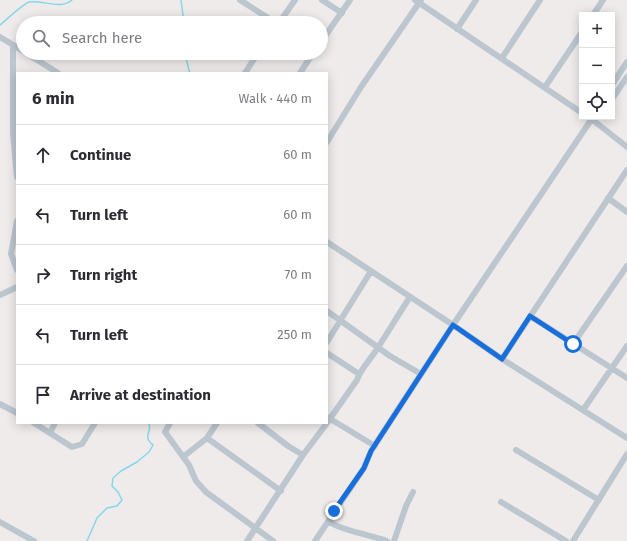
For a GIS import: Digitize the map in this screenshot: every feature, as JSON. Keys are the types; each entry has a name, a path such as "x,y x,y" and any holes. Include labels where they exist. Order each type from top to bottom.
{"street":[{"path":"240,0 265,16"},
{"path":"284,16 295,0"},
{"path":"322,0 342,13"},
{"path":"328,32 350,0"},
{"path":"457,29 476,0"},
{"path":"502,58 540,0"},
{"path":"595,12 603,0"},
{"path":"328,140 361,87 418,1 457,29 579,110"},
{"path":"545,87 579,36"},
{"path":"0,37 16,47"},
{"path":"13,45 14,133 16,162"},
{"path":"37,60 56,72"},
{"path":"246,72 253,60"},
{"path":"301,72 309,60"},
{"path":"613,84 627,62"},
{"path":"615,95 627,77"},
{"path":"315,541 364,468 375,446 453,325 591,120"},
{"path":"594,120 627,148"},
{"path":"502,359 627,170"},
{"path":"608,198 627,212"},
{"path":"16,227 11,254 16,267"},
{"path":"328,243 502,359 627,438"},
{"path":"573,344 627,266"},
{"path":"328,340 371,271"},
{"path":"0,295 16,287"},
{"path":"375,446 328,420 357,380 359,374 363,371 410,297"},
{"path":"328,312 378,347 421,374"},
{"path":"530,316 627,378"},
{"path":"583,410 627,346"},
{"path":"328,355 359,374"},
{"path":"0,404 16,412"},
{"path":"36,424 72,447 82,444 94,424"},
{"path":"50,433 54,424"},
{"path":"169,424 165,432 189,465 196,481 206,492 273,541"},
{"path":"183,457 207,438 216,424"},
{"path":"259,424 288,446 303,455"},
{"path":"248,541 303,455 325,424"},
{"path":"207,438 281,491"},
{"path":"516,450 598,500"},
{"path":"574,541 627,454"},
{"path":"394,541 406,506 413,492"},
{"path":"501,502 566,541"},
{"path":"0,522 34,541"},
{"path":"329,522 336,526 372,535 387,541"}],"waterway":[{"path":"0,25 26,3 40,2 63,4 72,0"},
{"path":"181,0 183,16"},
{"path":"187,60 190,72"},
{"path":"87,541 97,518 107,508 117,506 122,500 118,492 112,486 113,478 121,471 137,462 149,452 153,445 148,439 149,424"}],"route":[{"path":"334,511 364,468 371,451 453,325 502,359 530,316 573,344"}]}
